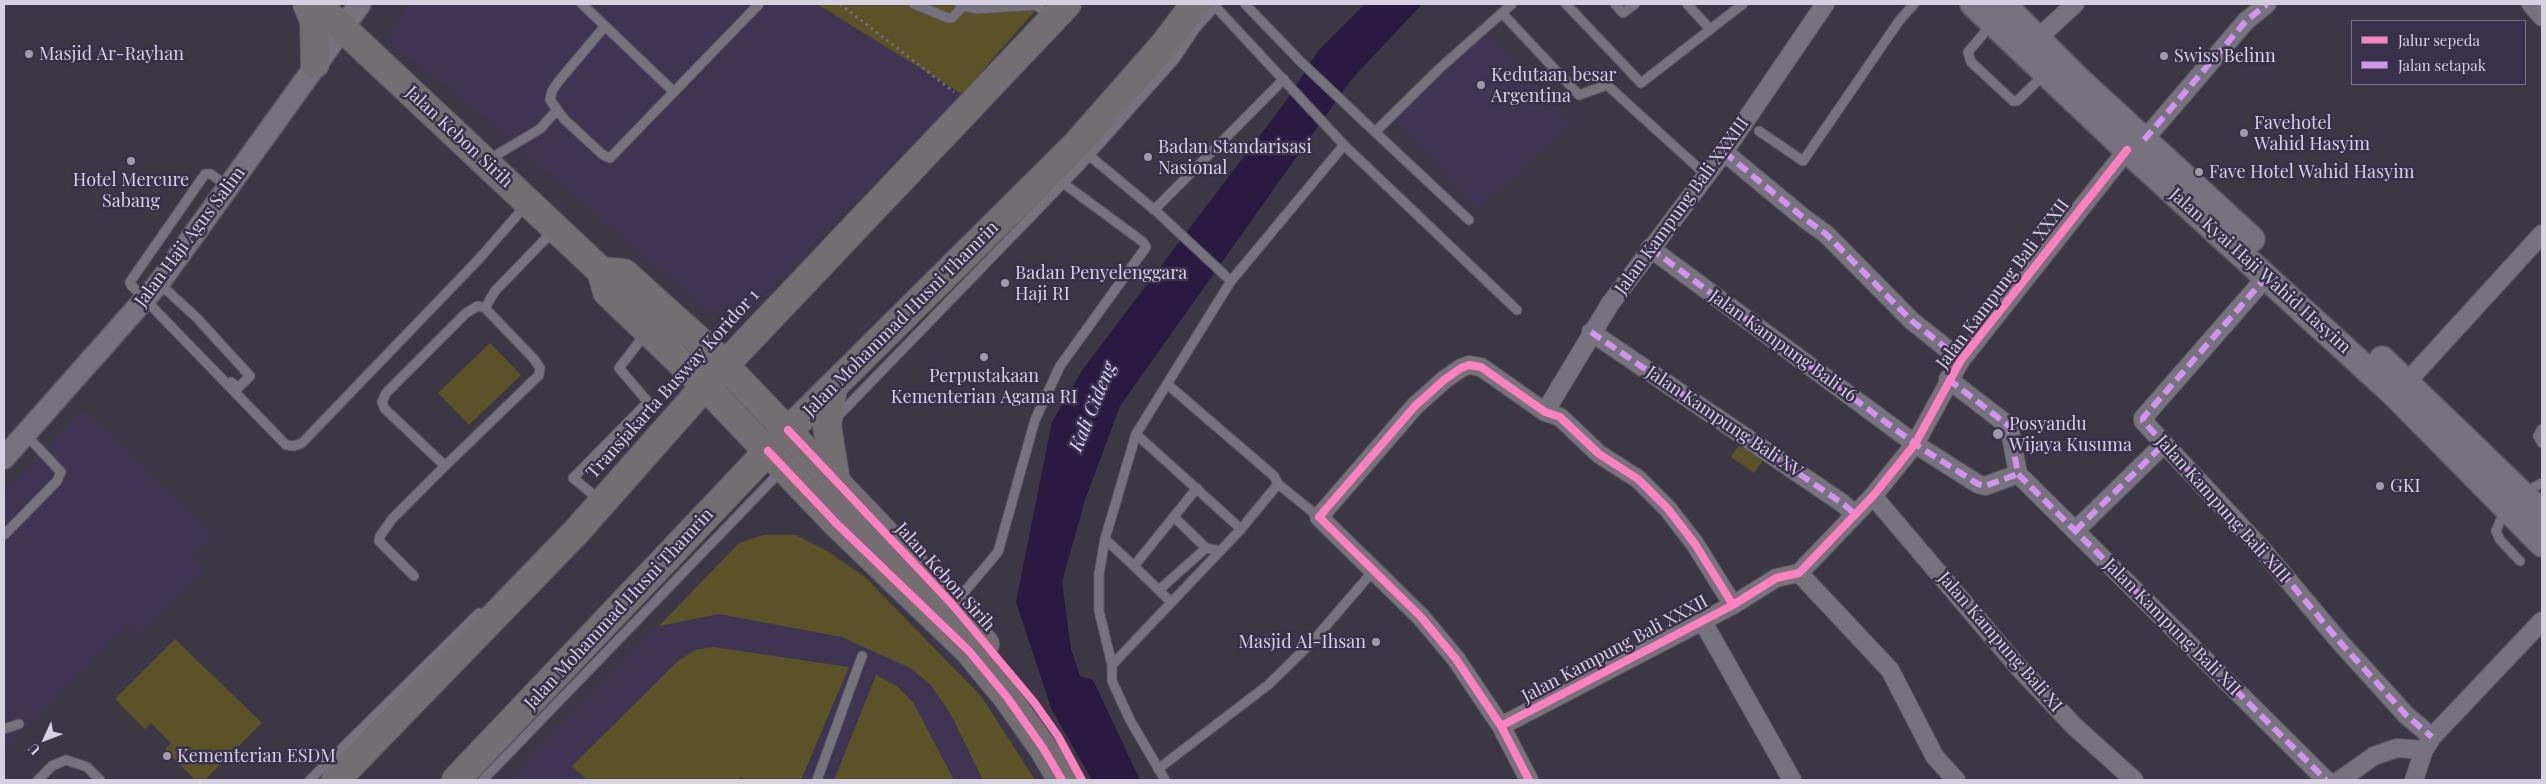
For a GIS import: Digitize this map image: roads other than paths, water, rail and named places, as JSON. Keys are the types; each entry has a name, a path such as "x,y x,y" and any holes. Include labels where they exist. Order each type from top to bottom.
{"main road":[{"path":"307,4 314,21 315,64"},
{"name":"Jalan Kebon Sirih","path":"317,4 602,271 607,292 647,332 708,370 799,446 836,482 945,612 1034,702 1058,736 1082,780"},
{"name":"Jalan Mohammad Husni Thamrin","path":"456,780 799,446 833,387 1083,150 1163,46 1210,4"},
{"name":"Jalan Kyai Haji Wahid Hasyim","path":"1973,4 1998,13 2037,38 2136,145 2267,276 2393,393 2524,495 2542,544"},
{"path":"336,780 596,497 708,370 1055,9"},
{"name":"Jalan Kyai Haji Wahid Hasyim","path":"1998,13 2045,73 2136,145 2407,382 2542,513"},
{"name":"Jalan Kebon Sirih","path":"602,271 624,273 708,370"},
{"path":"799,446 833,387"},
{"name":"Jalan Kebon Sirih","path":"799,446 837,524 945,612 969,651 1007,697 1043,748 1062,780"}],"street":[{"name":"Jalan Haji Agus Salim","path":"4,458 159,283 342,26 360,4"},
{"name":"Jalan Kampung Bali XXXIII","path":"1545,412 1591,332 1650,248 1724,152 1825,4"},
{"path":"2037,38 2075,4"},
{"name":"Jalan Kampung Bali XXXII","path":"1501,726 1733,605 1776,578 1799,573 1873,496 1915,444 1948,379 1961,360 2136,145 2246,21 2267,4"},
{"path":"2531,4 2542,17"},
{"path":"1724,152 1826,234 1912,321 1961,360"},
{"path":"2407,382 2542,234"},
{"name":"Jalan Kampung Bali 16","path":"1650,248 1915,444"},
{"name":"Jalan Kampung Bali XIII","path":"2267,276 2143,418 2145,424 2261,548 2428,744"},
{"name":"Jalan Kampung Bali XV","path":"1591,332 1842,503 1855,514"},
{"path":"1529,780 1501,726 1456,660 1421,618 1319,517 1415,406 1461,368 1469,364 1481,367 1545,412 1560,418 1599,454 1638,479 1695,544 1733,605"},
{"path":"1915,444 1982,486 2018,474 2009,426 1948,379"},
{"path":"2075,532 2164,444"},
{"name":"Jalan Kampung Bali XII","path":"2018,474 2326,780"},
{"name":"Jalan Kampung Bali XI","path":"1873,496 2020,669 2074,726 2134,780"},
{"path":"1799,573 1890,670 1936,757 1956,780"},
{"path":"1702,620 1792,780"},
{"path":"2414,780 2428,744 2542,621"},
{"path":"2340,780 2348,772 2382,753 2397,748 2428,744"}],"lane":[{"path":"582,4 673,91"},
{"path":"605,26 552,91 550,100 556,111 603,155 610,158 759,4"},
{"path":"914,4 948,18 952,18 961,5 978,8 1036,5 1055,9"},
{"path":"1210,4 1285,80 1343,144 1517,310"},
{"path":"1375,132 1439,69 1512,4"},
{"path":"1566,4 1641,83 1743,4"},
{"path":"1615,4 1623,13 1635,4"},
{"path":"1687,4 1710,29"},
{"path":"1759,131 1803,161 1899,21 1914,4"},
{"path":"1251,6 1301,62 1469,220"},
{"path":"918,147 1055,9"},
{"path":"1502,13 1579,95 1607,85 1706,175"},
{"path":"1998,13 1968,52 1971,62 2013,101 2018,101 2045,73"},
{"path":"1155,211 1285,80"},
{"path":"486,161 540,129 556,111"},
{"path":"1165,780 1130,720 1112,681 1112,665 1098,611 1099,574 1105,539 1136,434 1230,279 1343,144"},
{"path":"1083,150 1155,211 1230,279"},
{"path":"229,187 211,174 205,174 130,282 144,300 286,445 294,446 302,443 478,260 528,202"},
{"path":"483,780 675,584 799,446 1056,177 1143,242 1146,247 1060,366 1035,420 998,552 945,612"},
{"path":"485,308 495,290 556,228"},
{"path":"159,283 197,318 250,376 238,388 188,337 178,333"},
{"path":"414,576 383,545 380,541 380,536 392,519 539,375 540,368 534,359 485,308 478,306 466,312 386,393 382,402 385,409 445,466"},
{"path":"596,497 573,478 648,402 619,368 647,332"},
{"path":"1167,384 1274,476 1278,484 1319,517"},
{"path":"2542,429 2538,436 2542,443"},
{"path":"1136,434 1198,488 1241,529"},
{"path":"4,535 57,481 61,472 26,435"},
{"path":"1112,665 1241,529 1278,484"},
{"path":"1134,566 1198,488"},
{"path":"2520,562 2500,540 2496,531 2524,495"},
{"path":"1174,517 1206,548 1220,551"},
{"path":"1105,539 1171,602"},
{"path":"1159,590 1206,548"},
{"path":"1158,769 1268,685 1313,641 1374,570"},
{"path":"310,780 487,605"},
{"path":"817,780 862,656"},
{"path":"4,729 19,724"},
{"path":"38,780 52,766 66,760 87,767 100,780"}],"water":[{"name":"Kali Cideng","path":"1365,4 1422,4 1351,80 1120,406 1085,500 1062,582 1071,649 1080,676 1093,680 1140,780 1092,780 1051,708 1016,602 1052,422 1083,369 1286,101 1318,51"}],"place":[{"name":"Masjid Ar-Rayhan","path":"29,54"},
{"name":"Swiss Belinn","path":"2164,56"},
{"name":"Kedutaan besar Argentina","path":"1481,85"},
{"name":"Favehotel Wahid Hasyim","path":"2244,133"},
{"name":"Badan Standarisasi Nasional","path":"1148,157"},
{"name":"Hotel Mercure Sabang","path":"131,161"},
{"name":"Fave Hotel Wahid Hasyim","path":"2199,172"},
{"name":"Badan Penyelenggara Haji RI","path":"1005,283"},
{"name":"Perpustakaan Kementerian Agama RI","path":"984,357"},
{"name":"Posyandu Wijaya Kusuma","path":"1998,434"},
{"name":"GKI","path":"2380,486"},
{"name":"Masjid Al-Ihsan","path":"1376,642"},
{"name":"Kementerian ESDM","path":"167,756"}]}
